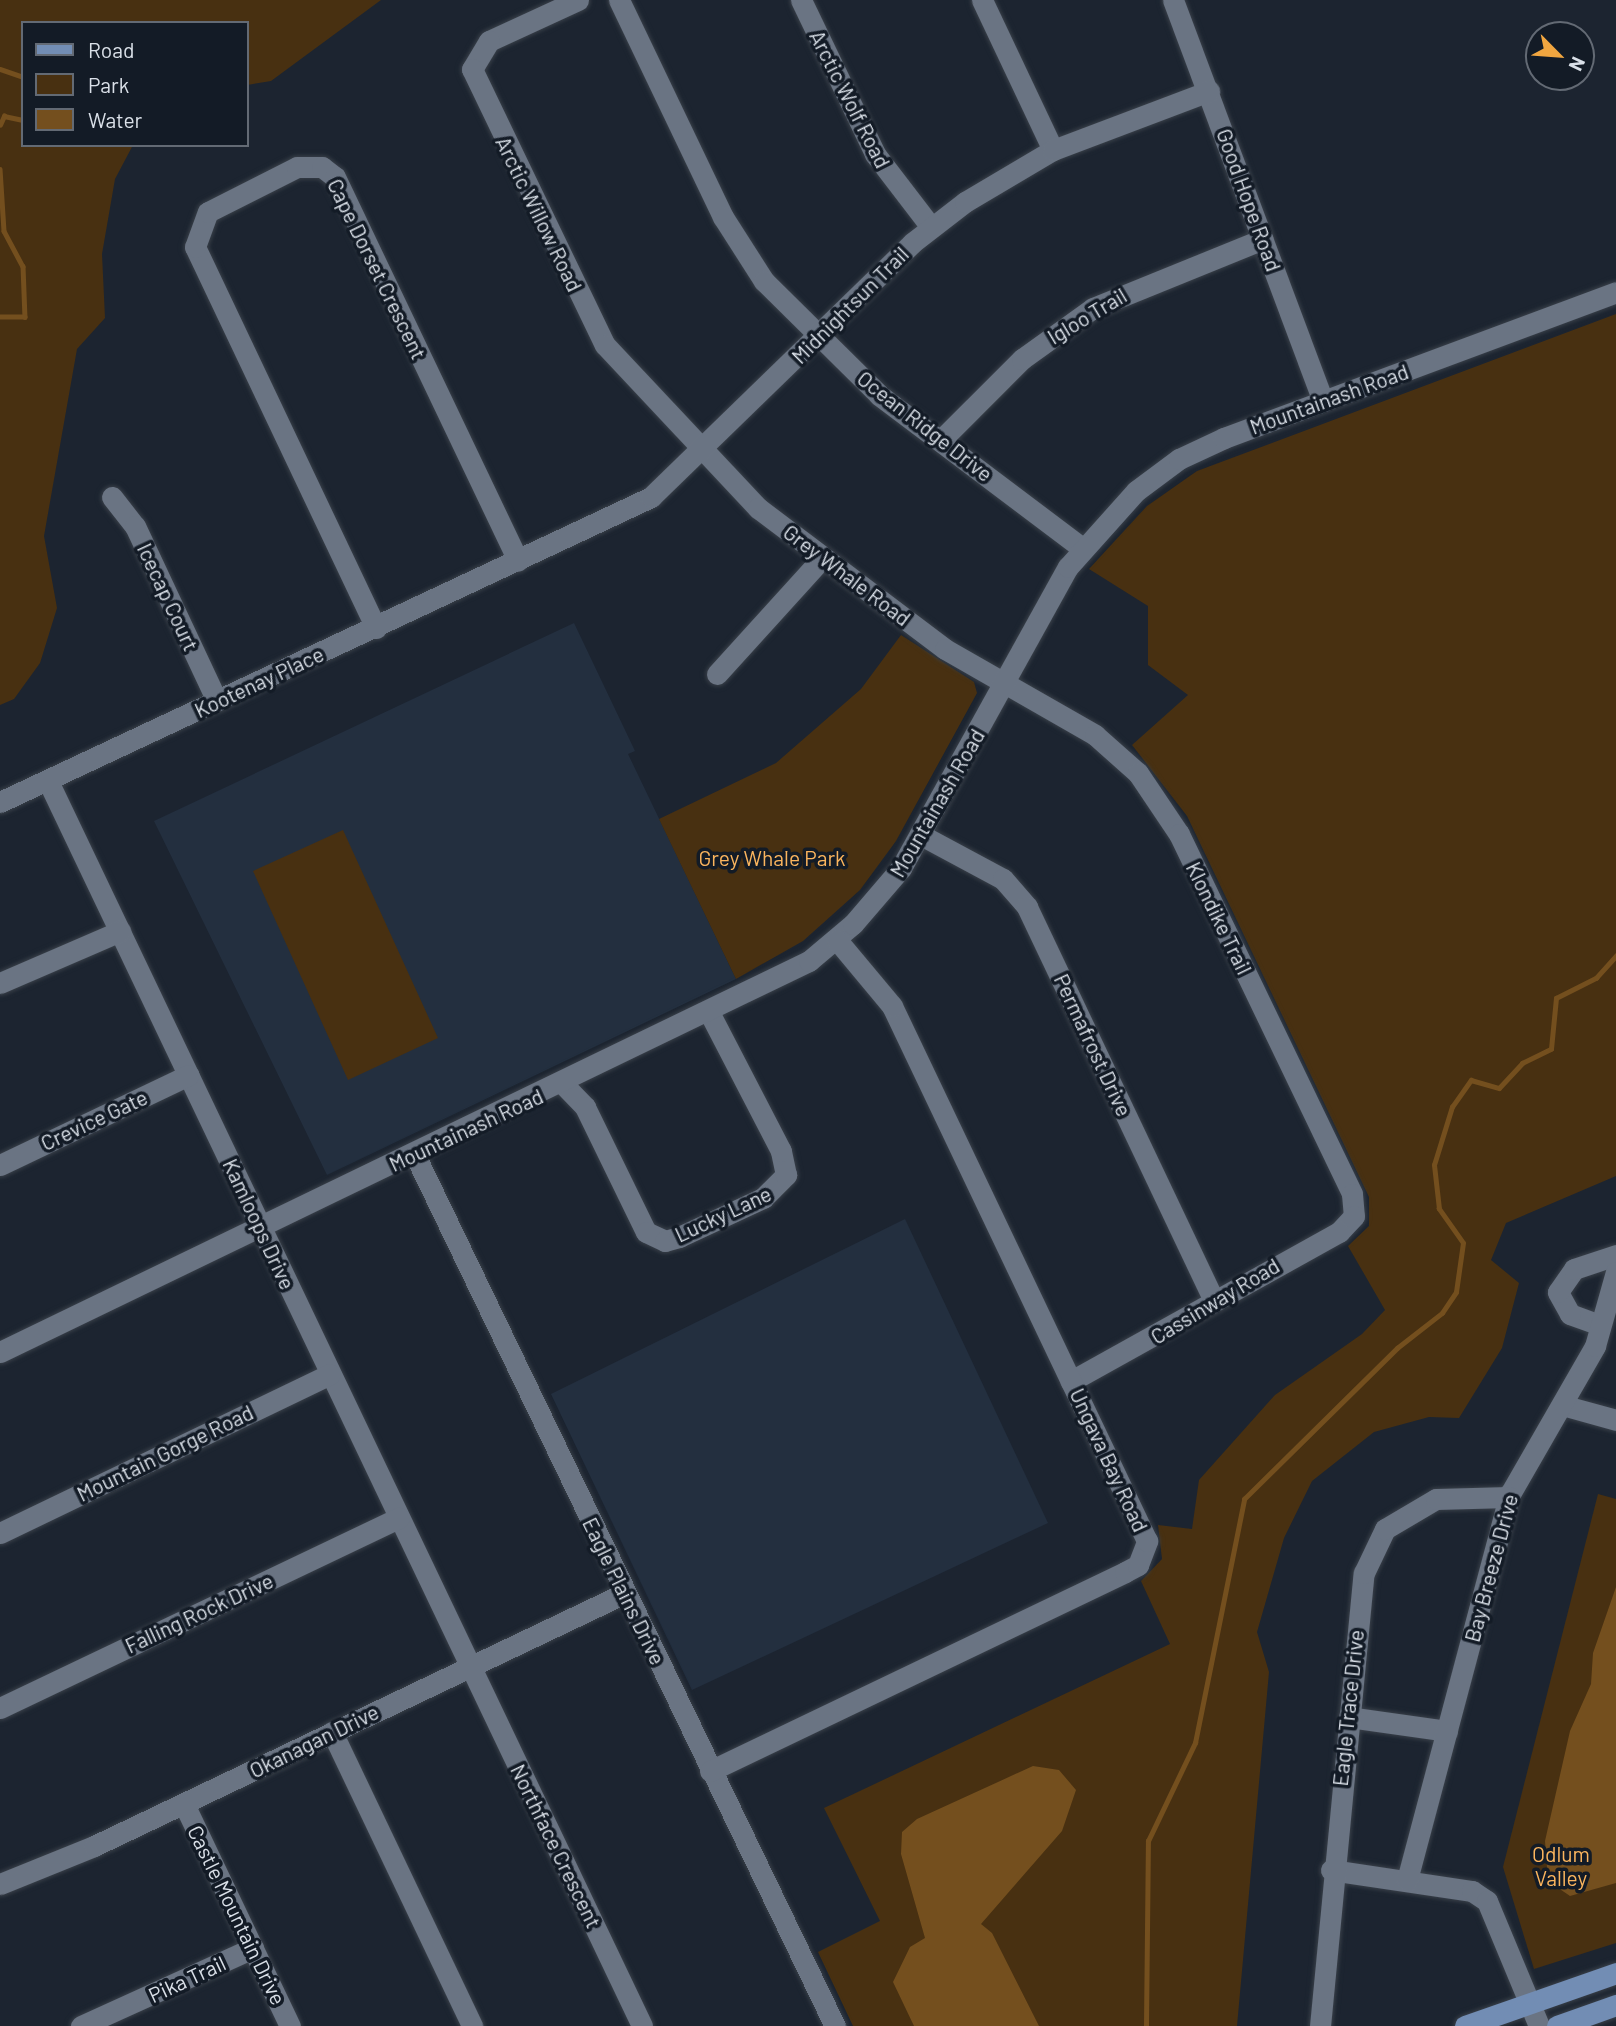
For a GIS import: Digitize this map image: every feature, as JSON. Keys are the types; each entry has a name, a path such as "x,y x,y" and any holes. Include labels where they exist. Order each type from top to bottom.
{"main road":[{"path":"1465,2026 1616,1973"},
{"path":"1557,2026 1616,2005"}],"street":[{"name":"Arctic Willow Road","path":"578,0 489,41 472,69 594,327 637,386 701,452"},
{"name":"Ocean Ridge Drive","path":"619,0 733,235 764,281 879,395 1081,547"},
{"name":"Arctic Wolf Road","path":"801,0 875,154 931,227"},
{"path":"982,0 1053,150"},
{"name":"Good Hope Road","path":"1173,0 1323,401"},
{"name":"Midnightsun Trail","path":"518,561 651,496 701,452 931,227 1053,150 1209,91"},
{"name":"Cape Dorset Crescent","path":"376,628 195,247 208,212 297,167 322,167 335,177 518,561"},
{"name":"Igloo Trail","path":"941,440 1012,367 1076,318 1145,282 1263,239"},
{"name":"Mountainash Road","path":"0,1352 710,1014 836,940 885,890 921,835 1081,547 1136,491 1179,458 1323,401 1616,292"},
{"name":"Grey Whale Road","path":"701,452 822,558 945,649 1004,683"},
{"name":"Icecap Court","path":"113,497 135,526 217,701"},
{"path":"716,674 822,558"},
{"name":"Kootenay Place","path":"0,802 518,561"},
{"name":"Klondike Trail","path":"1004,683 1110,746 1161,802 1352,1194 1354,1216"},
{"name":"Kamloops Drive","path":"48,781 470,1667"},
{"name":"Permafrost Drive","path":"921,835 1003,879 1027,907 1214,1301"},
{"path":"0,983 120,931"},
{"name":"Ungava Bay Road","path":"710,1771 1138,1565 1147,1541 892,1006 836,940"},
{"name":"Lucky Lane","path":"563,1084 585,1107 646,1232 665,1241 691,1232 763,1198 786,1175 781,1151 710,1014"},
{"name":"Crevice Gate","path":"0,1165 189,1075"},
{"name":"Eagle Plains Drive","path":"415,1155 835,2026"},
{"name":"Cassinway Road","path":"1071,1381 1339,1232 1354,1216"},
{"path":"1600,1325 1570,1314 1558,1292 1574,1269 1616,1255"},
{"name":"Bay Breeze Drive","path":"1407,1880 1509,1497 1562,1405 1600,1325 1616,1272"},
{"name":"Mountain Gorge Road","path":"0,1532 330,1374"},
{"path":"1562,1405 1616,1420"},
{"name":"Eagle Trace Drive","path":"1320,2026 1331,1870 1361,1582 1380,1534 1446,1495 1509,1497"},
{"name":"Falling Rock Drive","path":"0,1708 399,1517"},
{"name":"Okanagan Drive","path":"0,1884 184,1804 625,1593"},
{"name":"Northface Crescent","path":"470,1667 642,2026"},
{"path":"1349,1717 1447,1731"},
{"path":"332,1732 472,2026"},
{"name":"Castle Mountain Drive","path":"184,1804 290,2026"},
{"path":"1331,1870 1472,1891 1488,1901 1539,2026"},
{"name":"Pika Trail","path":"82,2026 253,1948"}],"shaded area":[{"path":"574,623 635,751 628,754 736,979 327,1175 154,821"},
{"path":"905,1219 1048,1523 692,1690 551,1394"}],"green space":[{"path":"0,0 381,0 271,81 248,85 248,21 21,21 21,147 132,147 115,179 102,254 105,318 77,349 44,536 57,608 40,663 14,699 0,705"},
{"path":"1616,314 1616,1176 1506,1223 1491,1260 1519,1283 1502,1348 1459,1418 1429,1417 1374,1432 1312,1481 1284,1538 1257,1632 1269,1672 1237,2026 853,2026 818,1952 880,1921 824,1808 1170,1644 1141,1581 1162,1559 1158,1525 1192,1529 1199,1480 1275,1395 1362,1334 1385,1310 1348,1246 1369,1226 1369,1197 1187,816 1132,745 1188,695 1148,665 1148,606 1089,569 1147,506 1197,471"},
{"name":"Grey Whale Park","path":"901,635 974,682 977,693 896,841 860,890 803,941 736,979 659,819 776,763 861,689"},
{"path":"343,830 438,1038 348,1080 253,871"},
{"name":"Odlum Valley","path":"1598,1494 1616,1499 1616,1943 1534,1969 1503,1867"}],"water":[{"path":"1616,1587 1616,1883 1570,1896 1548,1881 1545,1841 1570,1731 1591,1684 1593,1653"},
{"path":"1033,1766 1059,1770 1076,1790 1062,1831 981,1924 992,1933 1039,2026 914,2026 893,1982 910,1947 925,1938 901,1854 902,1832 917,1819"}],"waterway":[{"path":"0,69 21,76"},
{"path":"0,125 4,116 21,120"},
{"path":"0,169 4,231 23,266 25,317 0,317"},
{"path":"1146,2026 1148,1841 1195,1743 1244,1499 1397,1348 1442,1313 1456,1292 1463,1243 1439,1209 1434,1165 1452,1107 1471,1080 1499,1088 1522,1063 1551,1049 1556,998 1596,978 1616,956"}]}
